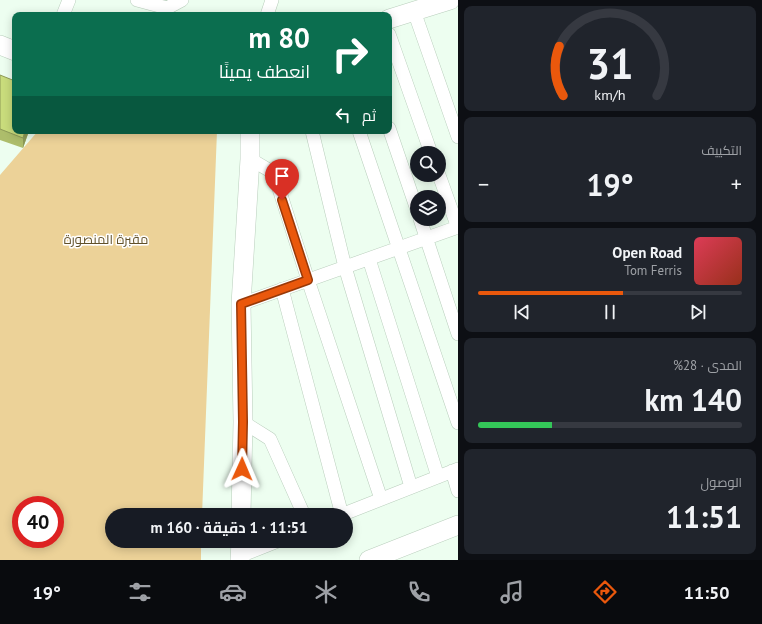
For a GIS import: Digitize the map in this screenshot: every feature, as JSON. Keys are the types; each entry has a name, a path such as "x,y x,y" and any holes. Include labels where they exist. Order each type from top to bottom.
{"street":[{"path":"64,12 69,0"},
{"path":"137,0 167,8 182,0"},
{"path":"268,12 272,0"},
{"path":"392,18 450,0"},
{"path":"414,11 458,137"},
{"path":"392,42 429,146"},
{"path":"0,45 12,50"},
{"path":"241,508 243,422 241,304 250,159 250,134"},
{"path":"313,134 345,267 411,487"},
{"path":"360,134 458,423"},
{"path":"391,134 410,190"},
{"path":"250,159 274,173 381,499"},
{"path":"241,304 458,227 442,182"},
{"path":"423,226 458,334"},
{"path":"369,259 438,477"},
{"path":"282,289 339,508"},
{"path":"243,422 270,439 301,508"},
{"path":"353,510 455,470 458,491"},
{"path":"369,560 458,525"},
{"path":"240,552 254,548"}],"green space":[{"name":"مقبرة المنصورة","path":"35,134 217,134 202,508 105,508 105,548 201,548 201,560 0,560 0,175"}],"building":[{"path":"0,75 12,80 12,134 0,129"},
{"path":"13,134 24,134 23,138"}],"route":[{"path":"242,469 243,422 241,304 308,280 282,200"}]}
